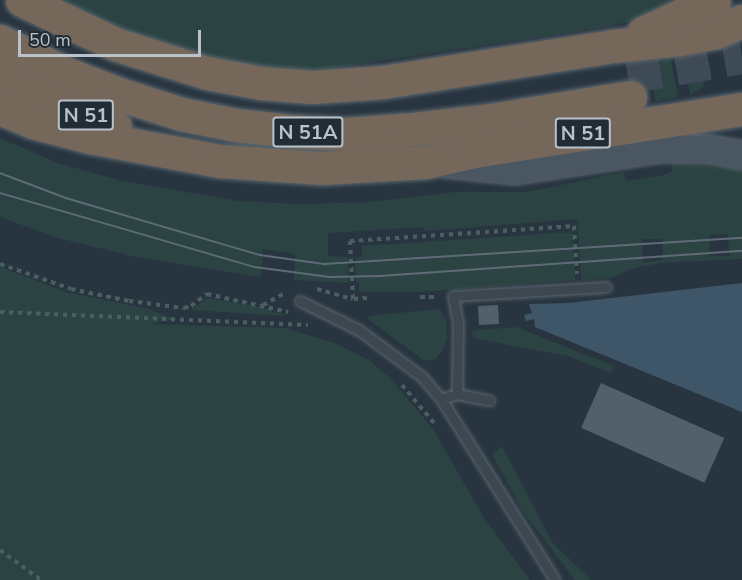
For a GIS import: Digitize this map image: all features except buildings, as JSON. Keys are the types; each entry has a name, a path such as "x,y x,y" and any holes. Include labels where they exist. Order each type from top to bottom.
{"highway":[{"path":"22,0 115,44 207,73 261,83 302,86 382,82 614,46 680,39 716,32 742,21"},
{"path":"614,46 714,0"},
{"name":"N 51A","path":"0,18 71,53 129,77 185,93 292,111 346,114 412,110 629,87 491,120 345,135 290,131 236,125 181,114 67,74 0,40"},
{"name":"N 51","path":"0,73 26,88 173,151"},
{"name":"N 51","path":"0,108 33,122 90,137 220,161 322,168 426,162 474,151 742,109"}],"main road":[{"path":"426,162 515,170 661,148 709,149 742,155"}],"lane":[{"path":"457,394 458,324 453,296 606,287"},
{"path":"300,301 359,330 392,352 422,377 441,399 555,580"},
{"path":"441,399 457,394 489,400"}],"path":[{"path":"367,298 353,299 350,241 574,226 578,289"},
{"path":"0,264 72,289 129,301 184,308 207,294 276,307 292,314"},
{"path":"0,312 316,325 300,317"},
{"path":"399,381 436,426"},
{"path":"0,550 41,580"}],"green space":[{"path":"49,0 690,0 639,20 593,29 307,72 241,64 168,48"},
{"path":"683,54 698,57 707,71 703,87 690,95"},
{"path":"670,55 678,97 656,102 647,59"},
{"path":"0,138 58,163 122,181 239,201 302,204 370,202 455,192 526,192 624,172 626,181 664,175 672,171 671,164 725,167 742,171 742,259 660,263 634,268 610,278 581,280 577,219 425,231 424,227 328,233 328,256 348,257 348,283 294,280 295,254 263,249 261,277 136,257 58,238 0,217","holes":["727,234 730,256 710,256 709,235","642,239 662,239 663,260 643,263"]},
{"path":"572,232 575,280 420,292 359,292 359,283 356,283 355,258 362,256 362,246"},
{"path":"0,267 69,293 145,308 175,319 150,324 285,328 335,343 369,360 390,378 433,429 484,518 530,580 0,580"},
{"path":"207,298 256,306 288,316 191,310"},
{"path":"439,309 446,319 447,338 444,348 436,359 425,361 369,320 368,316"},
{"path":"516,327 614,366 611,373 568,356 476,339 470,331"},
{"path":"502,446 552,542 591,580 575,580 523,512 492,454"}],"water":[{"path":"742,283 742,412 535,327 534,319 526,321 524,315 532,313 529,304 568,303"}],"tunnel":[{"path":"628,77 742,57"}],"tram line":[{"path":"0,173 66,198 260,255 325,264 742,238"},
{"path":"0,193 255,267 329,277 380,276 742,251"}]}
